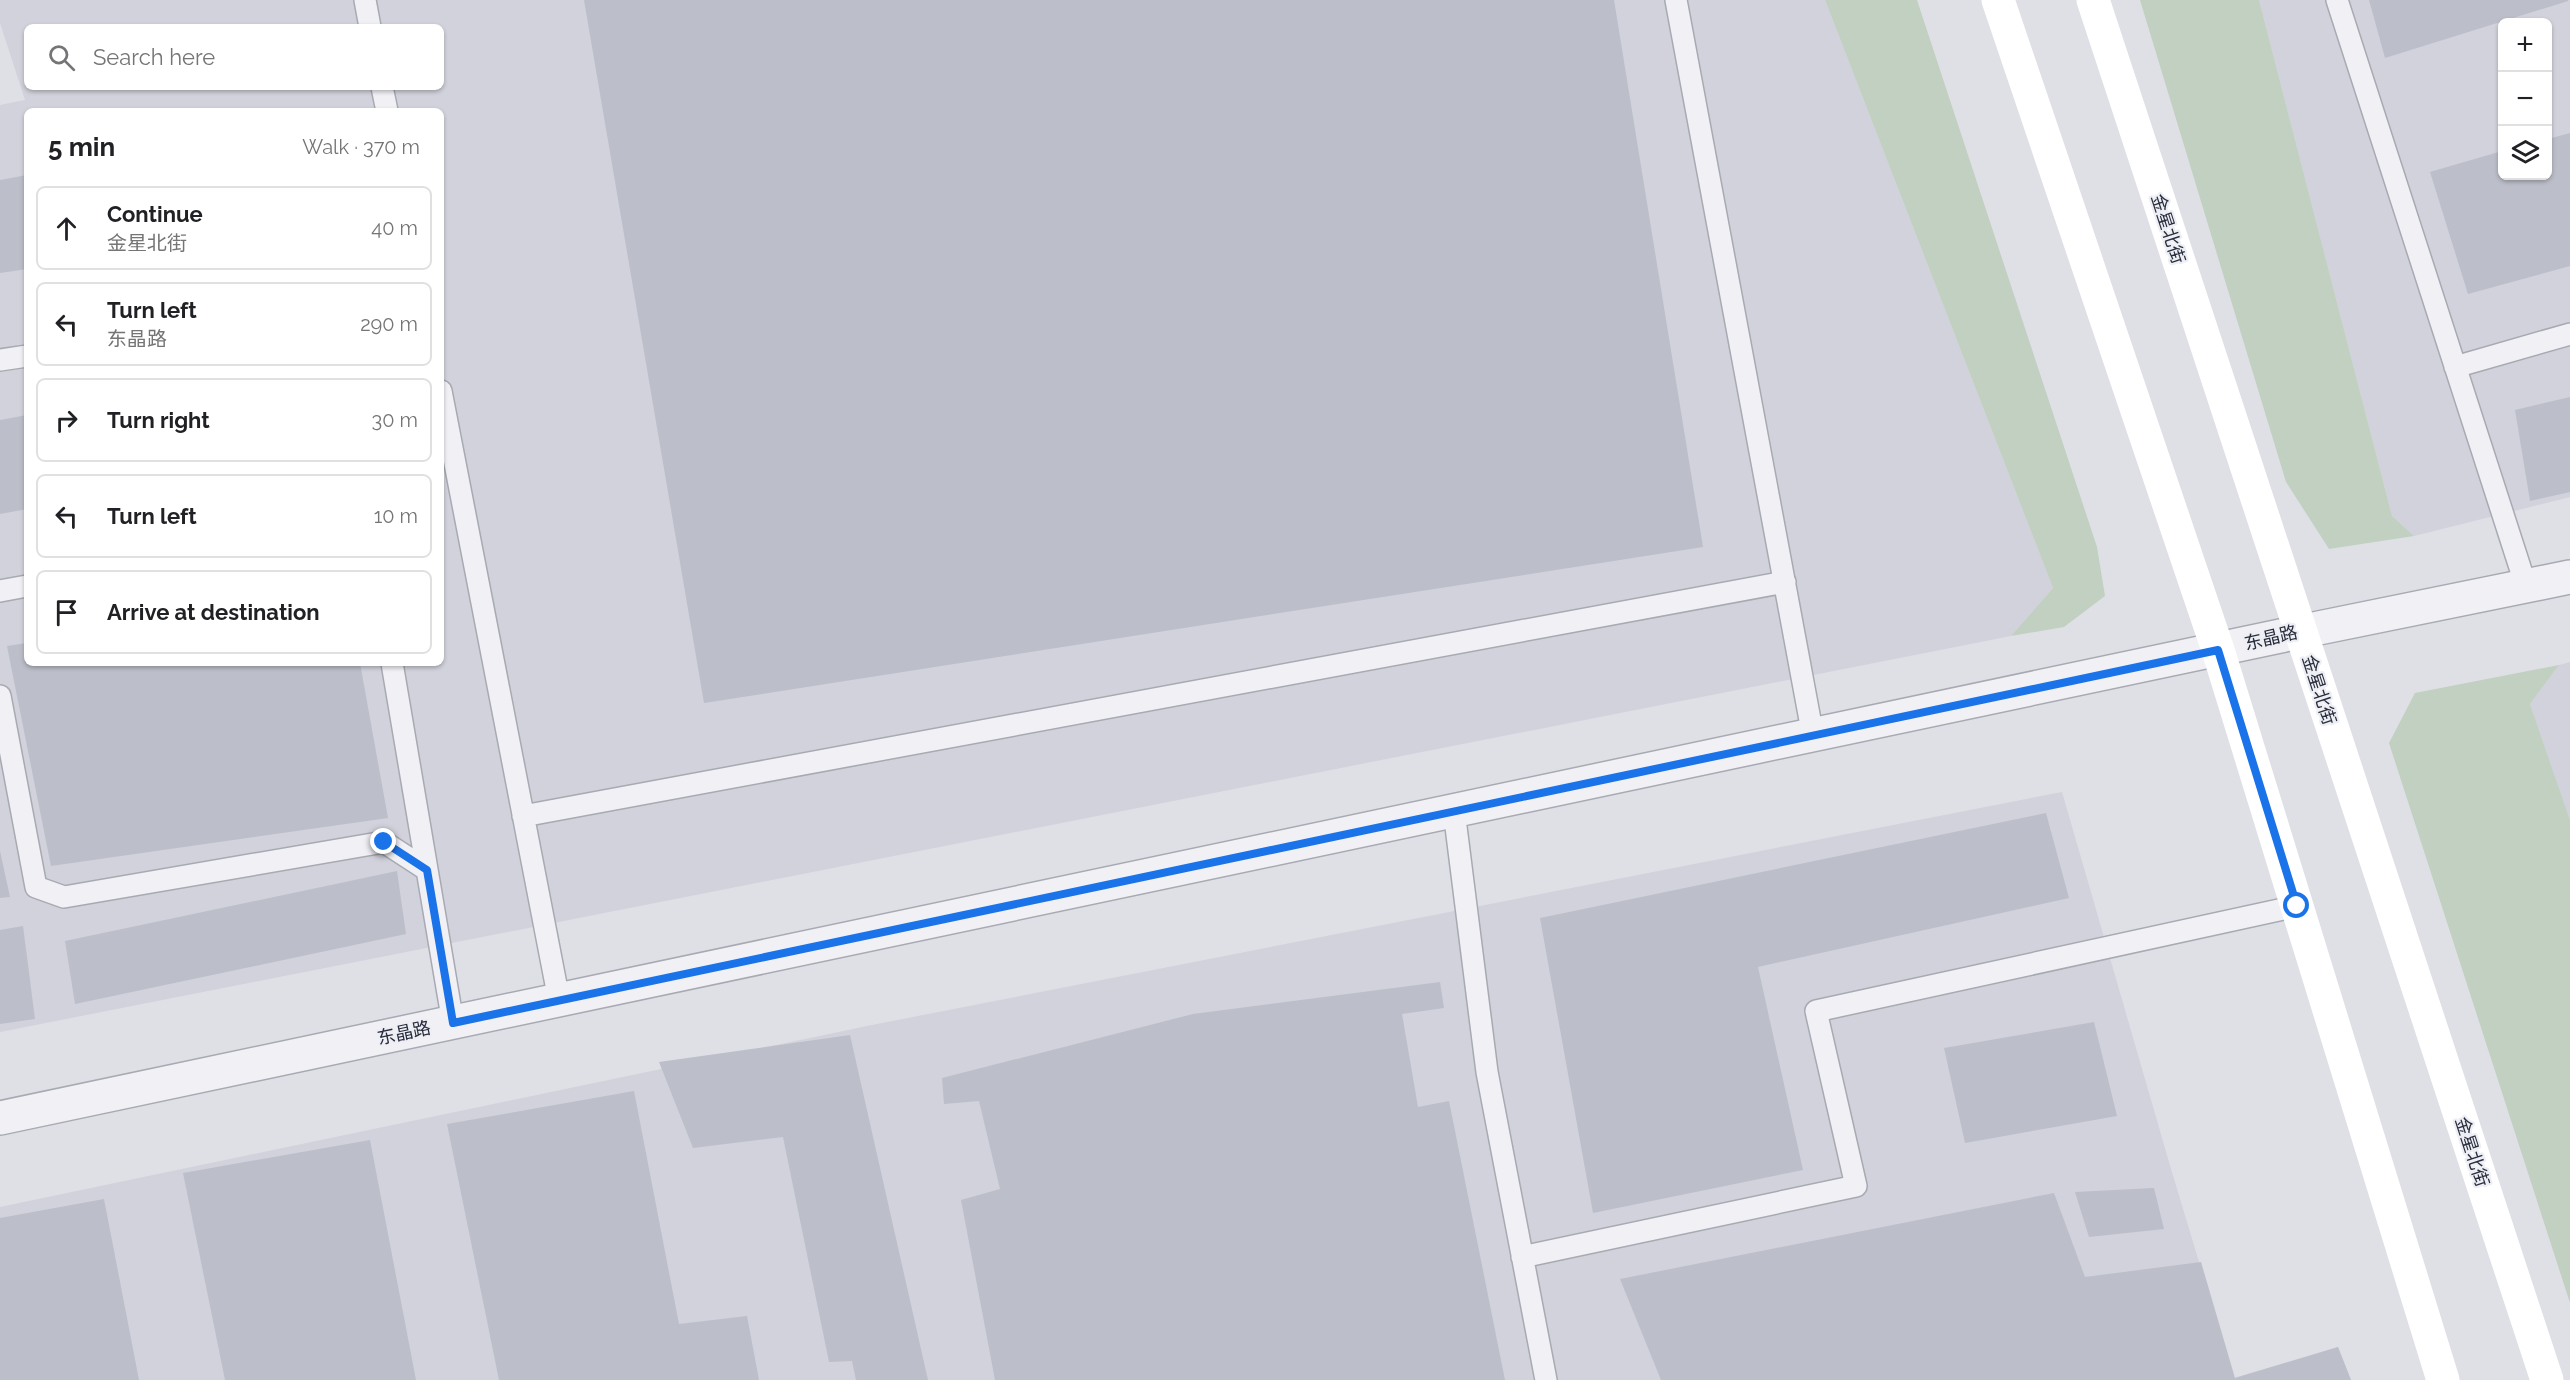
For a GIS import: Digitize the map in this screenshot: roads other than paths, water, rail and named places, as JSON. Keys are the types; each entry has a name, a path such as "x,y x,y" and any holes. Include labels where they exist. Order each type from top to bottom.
{"main road":[{"path":"1998,0 2218,650 2443,1380"},
{"name":"金星北街","path":"2093,0 2547,1380"}],"street":[{"name":"东晶路","path":"0,1118 2570,577"}],"lane":[{"path":"365,0 369,24"},
{"path":"1676,0 1813,736"},
{"path":"2337,0 2526,586"},
{"path":"383,90 386,108"},
{"path":"2455,367 2570,334"},
{"path":"0,360 24,356"},
{"path":"444,408 559,1000"},
{"path":"523,816 1785,582"},
{"path":"0,591 24,587"},
{"path":"393,666 453,1023"},
{"path":"0,696 36,887 64,897 384,842 427,870"},
{"path":"1454,811 1487,1072 1546,1380"},
{"path":"1522,1257 1856,1186 1816,1011 2297,906"}]}
